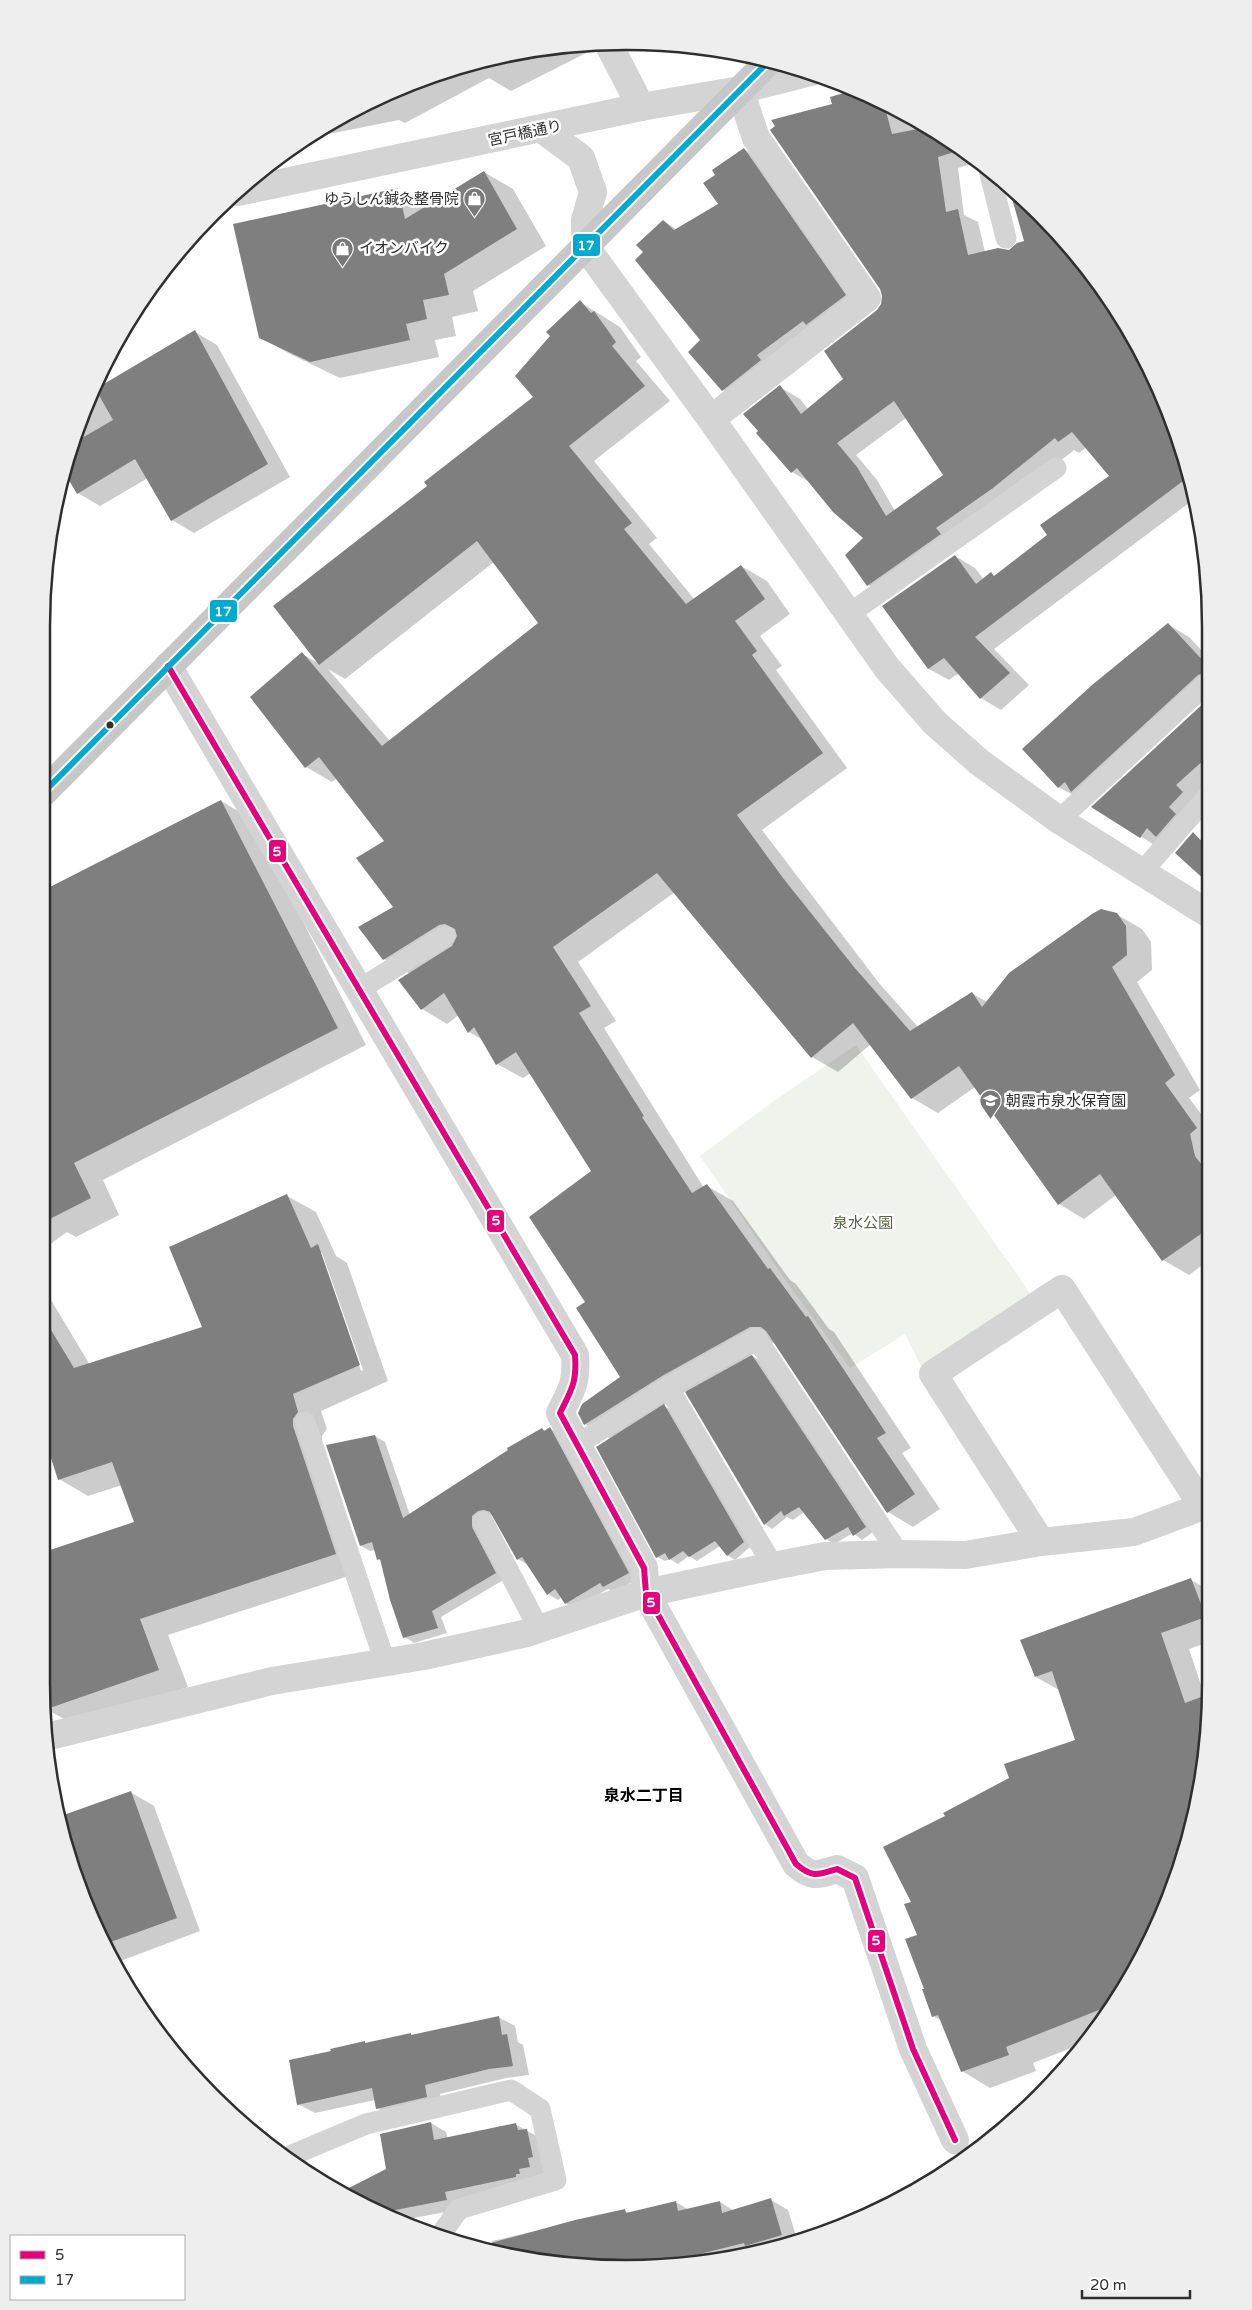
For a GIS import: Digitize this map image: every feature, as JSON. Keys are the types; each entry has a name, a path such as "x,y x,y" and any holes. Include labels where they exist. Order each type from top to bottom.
{"main road":[{"path":"50,786 763,67"}],"street":[{"path":"612,50 641,107"},
{"name":"宮戸橋通り","path":"250,190 543,130 641,107 740,90 795,76"},
{"path":"711,419 867,298 756,138 740,90"},
{"path":"543,130 581,158 593,192 585,220 585,246 888,668 935,723 978,762 1060,820 1202,910"},
{"path":"168,666 575,1355 576,1375 573,1388 560,1413 644,1568 646,1593 796,1864 806,1872 817,1875 838,1869 855,1878 913,2049 955,2140"},
{"path":"1041,1542 933,1374 1062,1289 1202,1499"},
{"path":"52,1735 272,1681 433,1654 539,1629 646,1593 773,1566 824,1556 965,1555 1041,1542 1134,1532 1202,1506"}],"lane":[{"path":"992,181 1006,238"},
{"path":"849,614 1056,468"},
{"path":"1060,820 1202,688"},
{"path":"1143,871 1202,803"},
{"path":"360,990 445,936"},
{"path":"578,1444 668,1387 756,1338 899,1554"},
{"path":"668,1387 773,1566"},
{"path":"305,1422 385,1662"},
{"path":"483,1522 539,1629"},
{"path":"294,2154 366,2124 511,2090 540,2109 556,2180 459,2209 444,2230"}],"green space":[{"name":"泉水公園","path":"856,1045 1030,1293 921,1366 905,1334 850,1368 786,1281 700,1156 771,1103"}],"building":[{"path":"846,94 886,112 892,134 917,129 953,152 938,157 946,212 958,209 968,255 998,248 1009,250 1017,243 1024,241 1012,199 1059,246 1105,306 1143,371 1171,441 1182,477 1183,481 975,637 1010,673 980,699 944,658 928,669 882,606 955,555 976,584 991,572 994,576 1047,535 1040,525 1109,476 1072,432 1058,442 1055,438 993,488 936,528 941,534 867,586 845,555 863,538 833,512 797,468 791,473 756,433 758,431 743,414 780,385 801,414 843,379 824,351 877,310 881,304 882,296 880,289 770,130 775,126 771,120 832,104 830,97","holes":["894,401 943,475 886,516 857,467 837,443"]},
{"path":"744,148 846,295 806,325 803,321 757,355 761,360 722,391 688,352 700,340 635,260 643,252 636,245 663,220 674,230 718,204 703,183 715,175 712,170"},
{"name":"イオンバイク","path":"484,171 517,229 444,274 449,295 423,300 427,319 406,324 410,340 310,362 259,338 233,224 398,188 405,219"},
{"path":"580,300 591,313 594,311 616,342 612,346 645,386 569,446 632,523 624,529 686,604 741,565 765,599 735,621 757,651 752,655 823,753 737,815 783,878 854,967 910,1031 972,992 982,1007 1009,973 1092,914 1101,909 1117,913 1126,926 1127,955 1112,967 1175,1075 1165,1083 1197,1128 1190,1134 1195,1156 1202,1165 1202,1233 1162,1261 1100,1174 1058,1205 959,1066 911,1099 853,1023 811,1058 657,873 553,947 591,1006 579,1013 644,1116 642,1117 692,1193 707,1184 768,1269 770,1268 806,1317 808,1316 886,1433 877,1438 915,1494 887,1513 766,1331 761,1327 750,1327 662,1376 584,1425 578,1413 582,1404 620,1377 576,1308 585,1302 529,1217 591,1171 516,1052 496,1065 474,1027 468,1033 444,993 421,1010 398,980 452,946 457,936 455,929 445,924 439,925 383,960 358,927 393,907 356,858 384,841 319,757 305,768 250,697 302,652 382,746 538,623 477,541 319,665 273,606 427,486 424,482 533,397 515,376 550,336 546,332"},
{"path":"195,330 268,464 171,521 135,459 77,494 69,481 82,438 113,420 99,395 103,384"},
{"path":"1168,623 1202,660 1202,674 1198,675 1071,792 1065,782 1058,788 1022,749 1092,685"},
{"path":"1202,705 1202,762 1176,785 1183,792 1169,807 1176,814 1156,837 1147,828 1140,838 1091,807"},
{"path":"221,800 338,1028 74,1163 91,1198 50,1219 50,887"},
{"path":"1193,832 1202,842 1202,877 1175,853"},
{"path":"287,1194 311,1248 318,1244 360,1365 293,1394 298,1412 293,1419 293,1426 336,1554 140,1619 159,1670 51,1708 50,1550 134,1522 112,1462 58,1480 50,1455 50,1328 74,1368 202,1327 169,1247"},
{"path":"752,1355 866,1527 853,1536 848,1527 825,1540 799,1507 784,1516 781,1511 764,1525 685,1392"},
{"path":"664,1404 744,1542 727,1556 715,1541 689,1557 683,1551 669,1560 665,1553 656,1558 596,1447"},
{"path":"550,1427 629,1573 603,1587 600,1583 565,1604 555,1589 547,1595 522,1557 517,1560 490,1512 478,1511 472,1516 472,1527 496,1573 432,1611 438,1628 403,1638 390,1600 380,1559 377,1560 372,1542 360,1546 326,1445 375,1435 403,1518 508,1450 507,1448 542,1428 544,1431"},
{"path":"1191,1578 1202,1607 1202,1618 1161,1633 1185,1703 1202,1697 1197,1759 1182,1833 1158,1904 1143,1939 1101,2009 1006,2047 1009,2055 961,2072 938,2015 932,2017 922,1989 924,1989 905,1939 917,1935 904,1904 911,1902 883,1847 945,1816 943,1813 1009,1778 1004,1764 1075,1740 1052,1671 1035,1677 1020,1640"},
{"path":"131,1791 177,1918 111,1942 81,1869 65,1814"},
{"path":"499,2016 502,2035 507,2034 513,2066 489,2069 425,2085 427,2097 376,2109 372,2088 297,2105 289,2060 365,2041 365,2043 411,2033 411,2035"},
{"path":"431,2122 434,2140 516,2123 518,2130 527,2129 533,2157 528,2158 530,2167 519,2169 520,2174 516,2174 516,2177 445,2192 447,2200 393,2210 348,2188 386,2169 380,2134"},
{"path":"771,2198 782,2235 745,2246 744,2243 692,2256 664,2259 588,2259 551,2255 490,2243 575,2220 625,2209 626,2213 676,2201 678,2211 720,2201 722,2213"}],"transit line":[{"name":"17","path":"50,786 763,67"},
{"name":"5","path":"168,666 575,1355 573,1385 560,1413 644,1568 646,1593 796,1864 806,1872 820,1874 837,1869 855,1878 913,2049 955,2140"}],"place":[{"name":"ゆうしん鍼灸整骨院","path":"475,218"},
{"name":"イオンバイク","path":"343,267"},
{"name":"朝霞市泉水保育園","path":"990,1120"}],"district":[{"name":"泉水二丁目","path":"644,1796"}]}
